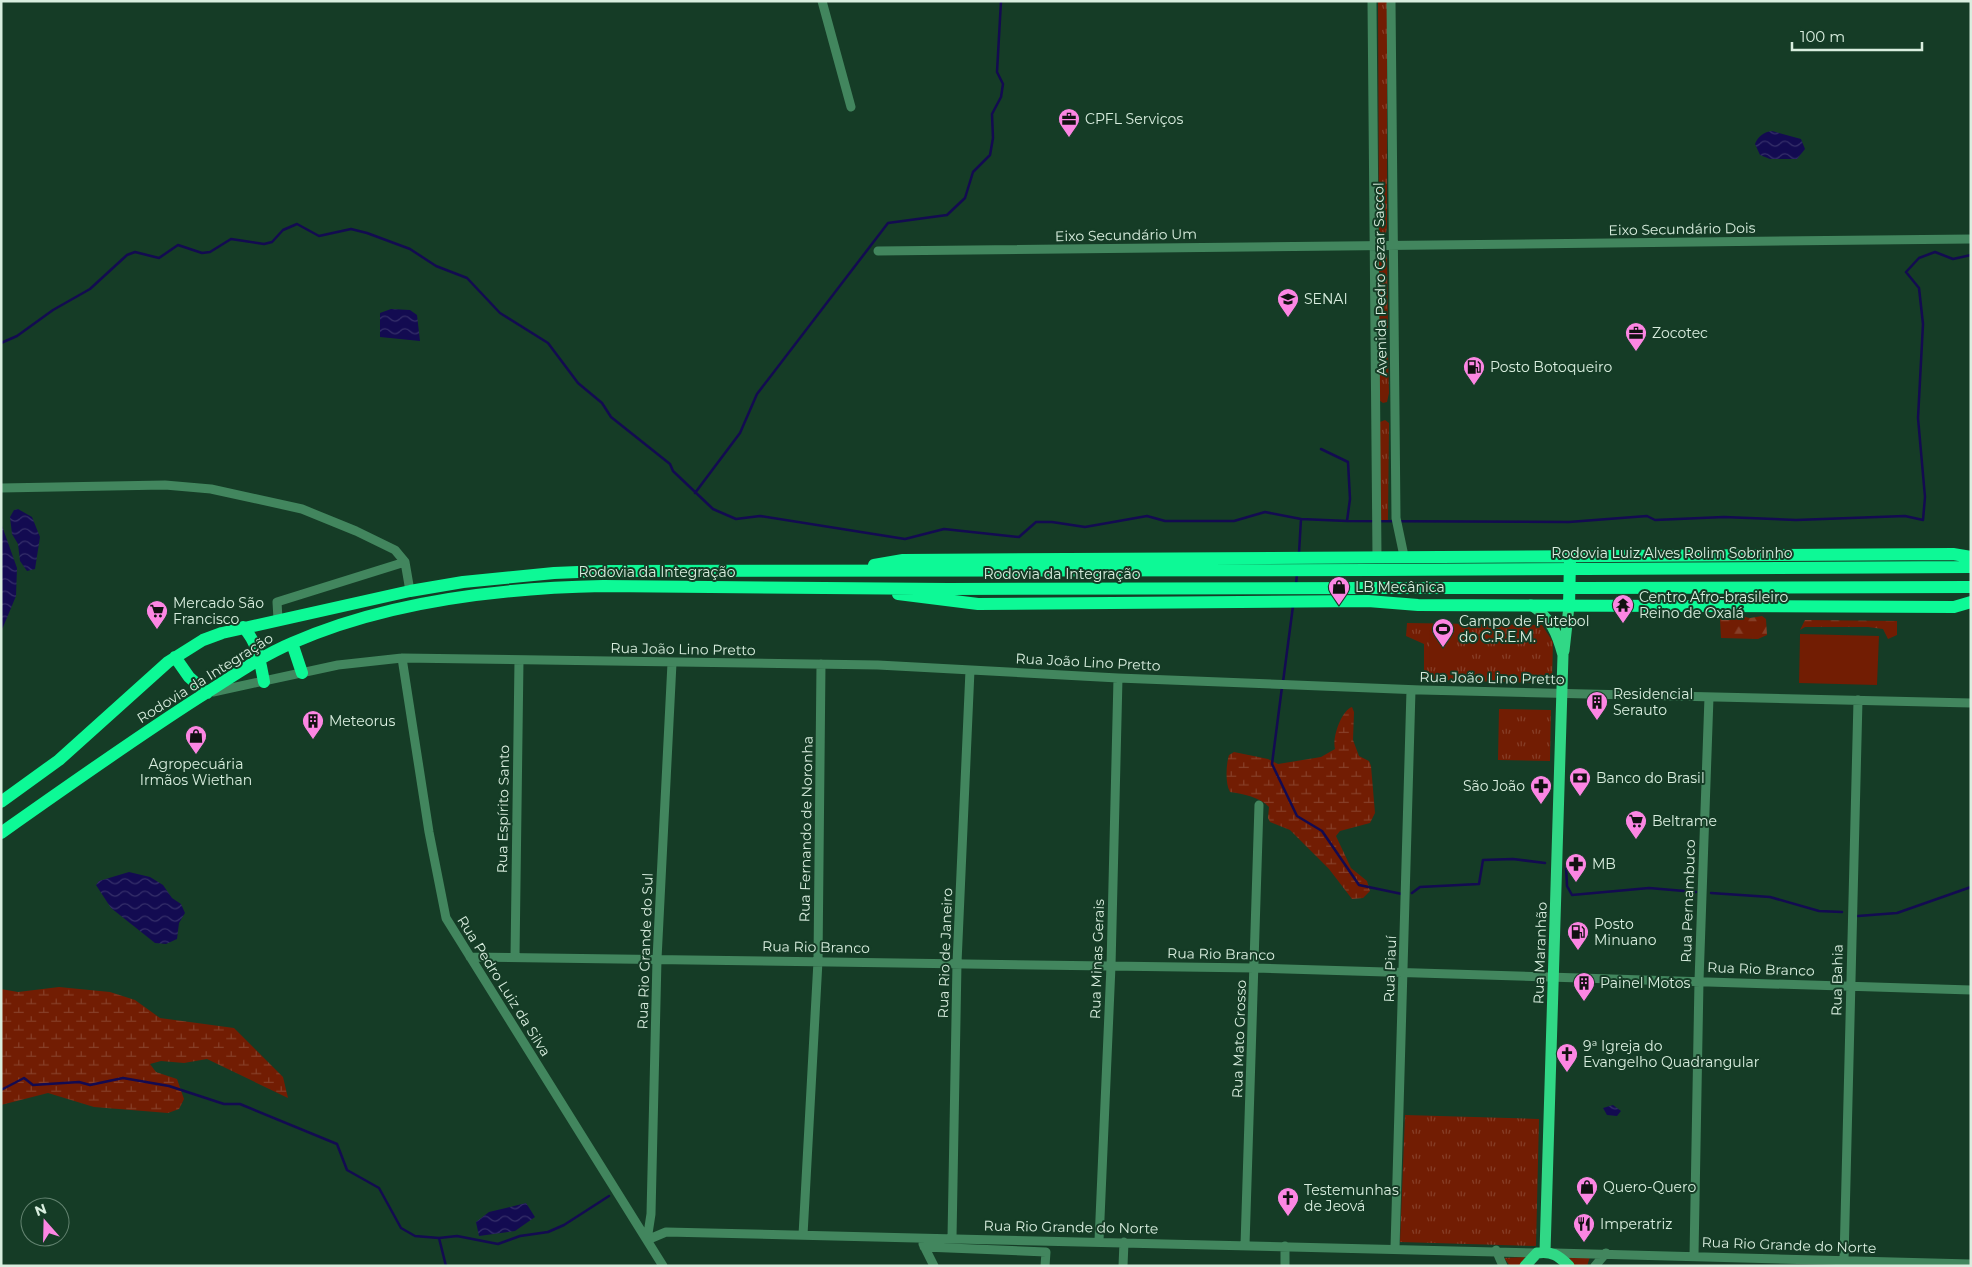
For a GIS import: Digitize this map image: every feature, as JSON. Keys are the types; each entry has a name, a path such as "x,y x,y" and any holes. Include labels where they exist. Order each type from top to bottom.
{"highway":[{"path":"847,571 903,560 1570,555 1953,554 1971,557"},
{"path":"1569,606 1570,555"},
{"path":"1376,556 1384,602"},
{"name":"Rodovia Luiz Alves Rolim Sobrinho","path":"1373,570 1971,568"},
{"name":"Rodovia da Integração","path":"1,802 58,760 175,657 204,640 243,627 410,590 463,582 554,573 1373,570"},
{"name":"Rodovia da Integração","path":"1,833 137,738 259,659 292,643 348,622 395,610 511,592 594,586 1971,587"},
{"path":"848,587 978,604 1384,602 1569,606 1954,607 1971,602"},
{"path":"243,627 254,641 264,682"},
{"path":"292,643 302,673"},
{"path":"175,657 189,677 207,693"}],"main road":[{"name":"Rua Maranhão","path":"1532,605 1544,614 1554,627 1563,655"},
{"name":"Rua Maranhão","path":"1546,1252 1563,655 1566,646 1566,620 1569,606"},
{"path":"1525,1266 1546,1252 1569,1266"}],"street":[{"path":"822,1 851,107"},
{"name":"Avenida Pedro Cezar Saccol","path":"1372,1 1376,556"},
{"name":"Avenida Pedro Cezar Saccol","path":"1391,1 1396,518 1404,556"},
{"name":"Eixo Secundário Dois","path":"1374,246 1971,239"},
{"name":"Eixo Secundário Um","path":"878,251 1374,246"},
{"path":"1,488 165,485 211,490 302,509 356,531 395,550 406,562 410,590"},
{"path":"278,619 277,602 406,562"},
{"name":"Rua João Lino Pretto","path":"207,693 338,665 402,658 821,664 1411,690 1971,703"},
{"name":"Rua Pedro Luiz da Silva","path":"402,658 429,832 446,918 663,1266"},
{"name":"Rua Espírito Santo","path":"515,958 519,660"},
{"name":"Rua Rio Grande do Sul","path":"647,1240 651,1214 657,959 672,663"},
{"name":"Rua Fernando de Noronha","path":"803,1235 818,961 821,664"},
{"name":"Rua Rio de Janeiro","path":"952,1238 958,963 970,670"},
{"name":"Rua Minas Gerais","path":"1099,1241 1111,966 1118,678"},
{"name":"Rua Piauí","path":"1395,1248 1411,690"},
{"name":"Rua Pernambuco","path":"1694,1256 1709,697"},
{"name":"Rua Bahia","path":"1844,1260 1858,700"},
{"name":"Rua Mato Grosso","path":"1245,1244 1259,805"},
{"name":"Rua Rio Branco","path":"470,957 1255,968 1971,990"},
{"name":"Rua Rio Grande do Norte","path":"647,1240 666,1232 1496,1250 1694,1256 1784,1262 1844,1260 1971,1264"},
{"path":"919,1237 934,1266"},
{"path":"1123,1266 1124,1242"},
{"path":"1285,1246 1285,1266"},
{"path":"924,1247 1046,1252 1045,1266"},
{"path":"1496,1250 1504,1266"},
{"path":"1595,1266 1606,1253"}],"green space":[{"path":"1378,1 1387,1 1387,227 1386,233 1382,235 1379,230"},
{"path":"1382,252 1387,256 1388,328 1383,332 1379,328 1379,257"},
{"path":"1383,352 1388,354 1389,393 1387,402 1383,403 1379,400 1379,354"},
{"path":"1385,420 1389,423 1388,521 1380,521 1380,422"},
{"path":"1731,614 1750,618 1762,616 1766,619 1767,635 1758,639 1721,638 1720,619"},
{"path":"1805,620 1897,621 1897,635 1888,639 1883,629 1868,627 1805,627 1800,630"},
{"path":"1407,623 1542,625 1553,642 1552,683 1424,680 1424,644 1406,636"},
{"name":"Campo de Futebol do C.R.E.M.","path":"1429,630 1456,630 1456,667 1430,667"},
{"path":"1800,634 1879,636 1877,685 1799,683"},
{"path":"1352,707 1354,712 1353,740 1359,756 1369,761 1371,766 1375,813 1370,823 1340,831 1336,836 1351,868 1367,881 1370,891 1363,898 1352,899 1329,869 1290,830 1270,822 1268,818 1269,807 1251,796 1230,792 1226,774 1229,755 1234,752 1268,759 1278,764 1321,757 1335,749 1334,744 1338,725 1344,714"},
{"path":"1499,709 1551,710 1550,761 1498,760"},
{"path":"59,987 110,992 135,1000 160,1018 234,1028 283,1077 288,1098 207,1059 184,1063 161,1061 150,1064 156,1072 177,1079 184,1099 179,1109 168,1113 94,1107 48,1093 1,1105 1,989 18,992"},
{"path":"1405,1115 1539,1119 1536,1246 1400,1242"},
{"path":"1568,1256 1590,1257 1587,1266 1574,1266"},
{"path":"1525,1257 1521,1266 1510,1266 1504,1258"}],"water":[{"path":"1772,131 1801,139 1805,149 1797,159 1770,159 1760,155 1755,144 1756,141 1766,132"},
{"path":"391,309 410,310 417,315 420,341 380,337 380,313"},
{"path":"18,509 32,517 40,537 35,569 27,571 20,561 18,544 12,534 10,517 14,510"},
{"path":"1,523 17,568 16,596 1,632"},
{"path":"129,872 150,877 163,885 172,898 181,904 185,913 179,923 177,939 166,944 155,943 111,908 96,885 99,881"},
{"path":"1613,1105 1621,1111 1617,1116 1607,1115 1603,1108"},
{"path":"526,1203 535,1217 515,1231 479,1236 476,1222 489,1212"}],"waterway":[{"path":"695,493 740,433 757,394 888,223 947,215 965,198 973,172 990,155 993,138 992,114 1001,97 1003,84 997,72 1001,1"},
{"path":"1,343 17,336 53,310 90,289 127,255 135,252 159,258 178,245 202,253 210,252 231,239 264,244 272,242 283,230 297,224 319,236 351,229 367,233 410,249 436,266 467,278 500,313 548,343 578,383 602,403 611,417 670,464 673,471 713,509 736,519 760,516 905,539 944,529 1019,537 1036,522 1052,522 1085,527 1147,516 1165,521 1234,521 1265,512 1301,519 1347,521 1350,499 1348,462 1321,449"},
{"path":"1347,521 1569,522 1647,516 1655,520 1724,517 1796,520 1905,516 1923,520 1925,497 1918,418 1923,324 1919,288 1906,272 1919,258 1935,252 1953,259 1971,255"},
{"path":"1299,553 1301,519"},
{"path":"1296,585 1297,573"},
{"path":"1283,682 1293,606"},
{"path":"1282,687 1272,764 1297,816 1322,831 1359,885 1402,894"},
{"path":"1412,893 1420,887 1479,884 1483,860 1513,859 1545,863"},
{"path":"1566,866 1567,886 1572,895 1649,888 1696,892"},
{"path":"1858,916 1897,913 1971,887"},
{"path":"1711,893 1770,897 1819,911 1842,912"},
{"path":"1,1090 24,1078 33,1085 79,1082 90,1085 123,1078 169,1086 224,1104 240,1104 337,1144 347,1170 379,1188 401,1228 415,1236 439,1238 457,1236 498,1244 520,1236 548,1232 564,1225 609,1196"},
{"path":"439,1238 446,1266"}],"place":[{"name":"CPFL Serviços","path":"1069,138"},
{"name":"SENAI","path":"1288,318"},
{"name":"Zocotec","path":"1636,352"},
{"name":"Posto Botoqueiro","path":"1474,386"},
{"name":"LB Mecânica","path":"1339,606"},
{"name":"Centro Afro-brasileiro Reino de Oxalá","path":"1623,624"},
{"name":"Mercado São Francisco","path":"157,630"},
{"name":"Campo de Futebol do C.R.E.M.","path":"1443,648"},
{"name":"Residencial Serauto","path":"1597,721"},
{"name":"Meteorus","path":"313,740"},
{"name":"Agropecuária Irmãos Wiethan","path":"196,755"},
{"name":"Banco do Brasil","path":"1580,797"},
{"name":"São João","path":"1541,805"},
{"name":"Beltrame","path":"1636,840"},
{"name":"MB","path":"1576,883"},
{"name":"Posto Minuano","path":"1578,951"},
{"name":"Painel Motos","path":"1584,1002"},
{"name":"9ª Igreja do Evangelho Quadrangular","path":"1567,1073"},
{"name":"Quero-Quero","path":"1587,1206"},
{"name":"Testemunhas de Jeová","path":"1288,1217"},
{"name":"Imperatriz","path":"1584,1243"}]}
